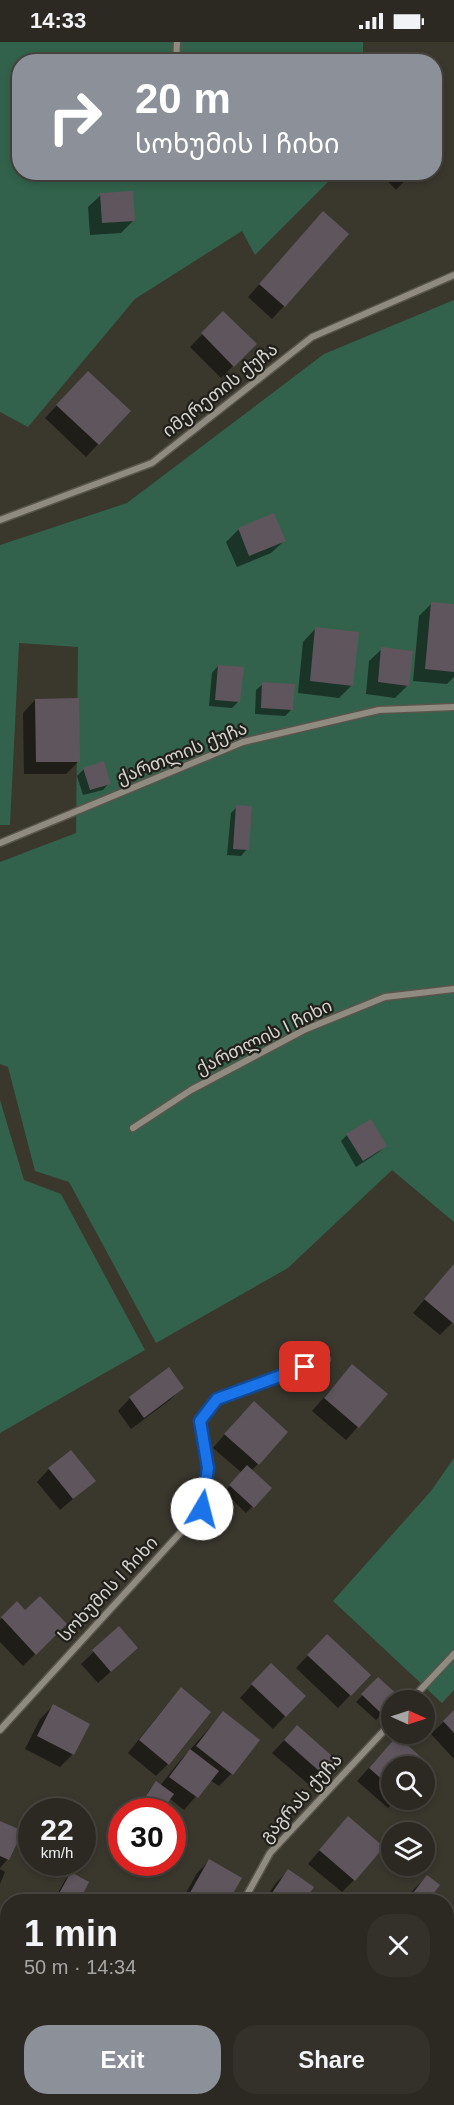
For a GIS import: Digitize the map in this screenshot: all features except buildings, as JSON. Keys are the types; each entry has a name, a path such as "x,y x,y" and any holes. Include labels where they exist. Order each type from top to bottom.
{"street":[{"name":"იმერეთის ქუჩა","path":"0,520 152,462 312,337 454,275"},
{"name":"ქართლის ქუჩა","path":"0,843 243,742 380,710 454,707"},
{"name":"ქართლის I ჩიხი","path":"133,1128 191,1090 304,1030 385,997 454,989"},
{"name":"სოხუმის I ჩიხი","path":"0,1730 202,1509 208,1468 200,1421 217,1399 327,1359"},
{"path":"421,1690 454,1654"},
{"name":"გაგრას ქუჩა","path":"247,1894 270,1853 381,1734"}],"green space":[{"path":"0,42 363,42 363,54 12,54 12,180 330,180 255,255 242,231 135,299 28,427 0,412"},
{"path":"454,300 454,1222 392,1170 288,1268 156,1343 69,1182 35,1171 8,1067 0,1064 0,862 76,833 78,647 19,643 10,825 0,825 0,545 127,503 324,354"},
{"path":"0,1100 24,1180 61,1194 145,1350 0,1433"},
{"path":"454,1458 454,1690 442,1703 435,1696 435,1690 428,1690 333,1601 431,1491"}],"route":[{"path":"202,1509 208,1468 200,1421 217,1399 305,1367"}]}
